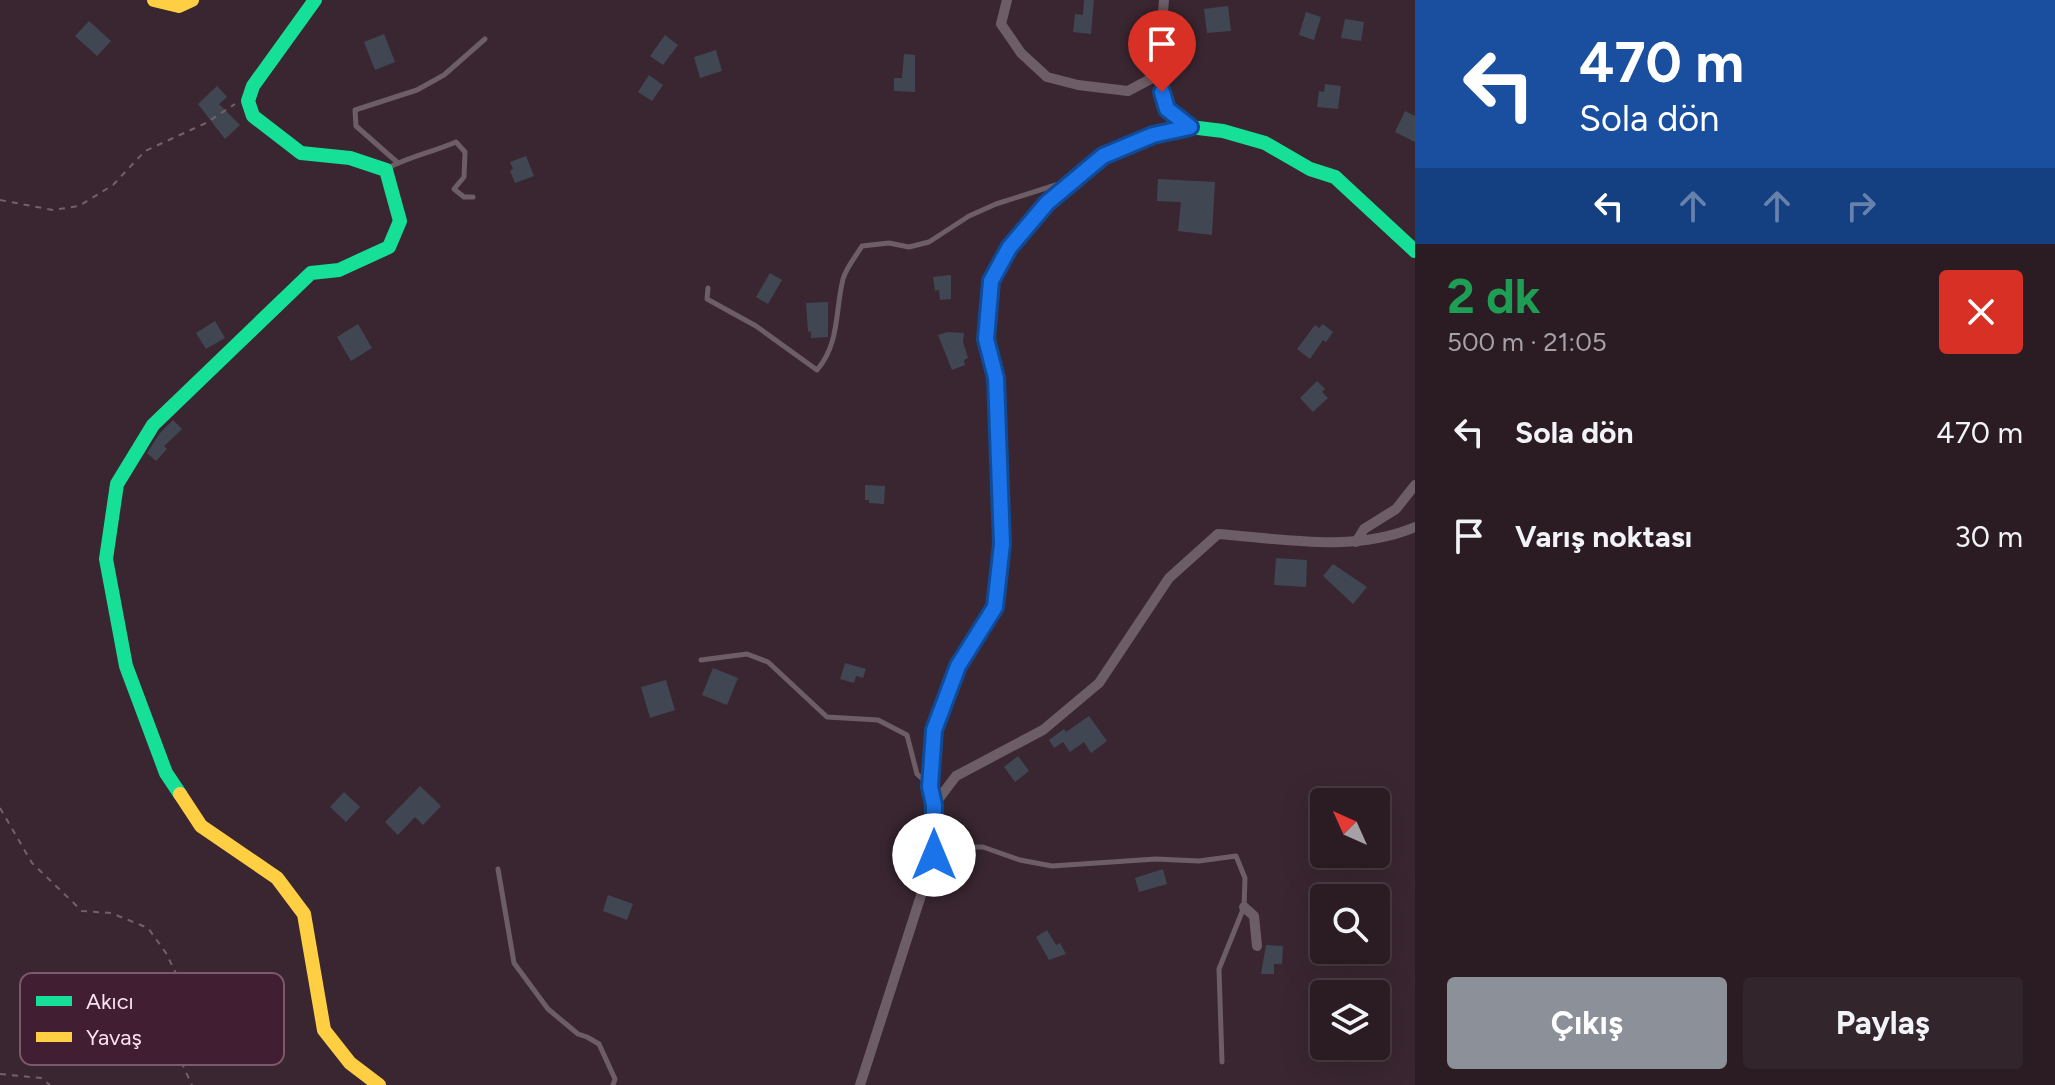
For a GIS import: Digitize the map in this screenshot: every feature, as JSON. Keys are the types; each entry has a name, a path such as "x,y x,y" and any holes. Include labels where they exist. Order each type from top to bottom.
{"street":[{"path":"154,0 179,6 192,0"},
{"path":"315,0 253,86 248,101 253,116 301,153 392,166 400,221 389,247 339,270 311,273 153,425 117,484 106,559 126,666 166,773 201,826 277,878 304,914 324,1030 350,1063 379,1085"},
{"path":"1007,0 1001,24 1021,53 1047,77 1078,85 1128,91 1158,75"},
{"path":"1164,0 1158,75 1167,109 1190,127"},
{"path":"860,1085 934,855 934,805 930,787 934,730 958,666 995,607 1002,544 1001,486 996,378 986,339 991,281 1009,248 1047,203 1103,156 1153,135 1190,127 1223,131 1265,143 1310,169 1335,177 1415,251"},
{"path":"1356,542 1364,529 1396,509 1415,485"},
{"path":"934,805 956,776 1043,730 1099,683 1169,578 1218,534 1344,544 1389,538 1415,527"},
{"path":"1244,907 1254,916 1257,946"}],"lane":[{"path":"473,197 464,197 454,189 464,177 465,152 456,142 392,166 356,126 355,110 417,90 444,75 485,39"},
{"path":"708,288 707,299 756,326 817,370 828,357 837,325 844,275 862,246 889,243 909,247 929,242 969,216 996,204 1075,179"},
{"path":"701,660 747,654 768,662 827,717 878,720 907,735 917,774 930,787"},
{"path":"934,855 962,847 983,847 1020,860 1052,866 1156,859 1199,861 1236,856 1245,878 1244,907 1219,969 1222,1062"},
{"path":"498,869 514,963 548,1009 578,1034 599,1044 615,1079 613,1085"}],"path":[{"path":"0,200 53,210 79,206 113,185 145,151 206,123 235,104 248,101"},
{"path":"0,808 32,863 82,911 111,913 148,928 176,973"},
{"path":"183,1065 192,1085"},
{"path":"0,1074 41,1078 50,1085"}],"building":[{"path":"1084,0 1094,0 1091,34 1073,32 1075,14 1083,15"},
{"path":"1228,6 1231,31 1207,33 1204,9"},
{"path":"1306,12 1321,17 1314,40 1299,35"},
{"path":"1345,19 1364,22 1361,41 1341,38"},
{"path":"89,21 111,41 97,56 75,36"},
{"path":"384,34 395,62 375,70 364,42"},
{"path":"665,35 678,45 663,65 650,56"},
{"path":"716,50 722,71 700,78 694,57"},
{"path":"904,54 915,55 915,92 894,91 894,78 902,78"},
{"path":"649,75 663,85 652,101 638,92"},
{"path":"1325,84 1341,86 1338,109 1317,107 1319,91 1324,92"},
{"path":"217,86 227,97 219,104 240,125 225,139 198,104"},
{"path":"1405,111 1415,116 1415,142 1395,132"},
{"path":"526,156 534,176 515,183 510,162"},
{"path":"1158,179 1215,182 1212,235 1178,231 1181,202 1157,201"},
{"path":"770,273 782,280 768,304 756,297"},
{"path":"951,275 951,299 940,300 933,277"},
{"path":"828,302 828,337 811,338 806,303"},
{"path":"215,321 225,338 206,349 196,333"},
{"path":"358,324 372,348 351,361 337,337"},
{"path":"1323,324 1333,332 1326,342 1323,340 1310,359 1297,349 1315,325 1319,328"},
{"path":"964,333 963,342 968,358 964,360 965,365 952,370 938,335"},
{"path":"1317,381 1328,398 1313,412 1300,398"},
{"path":"173,420 182,429 164,446 167,449 156,461 147,453"},
{"path":"865,485 885,486 884,504 865,500"},
{"path":"1276,558 1307,560 1306,587 1274,585"},
{"path":"1333,564 1367,587 1353,604 1323,576"},
{"path":"845,663 866,669 863,678 856,676 854,683 840,679"},
{"path":"713,668 738,678 727,705 702,695"},
{"path":"666,680 675,710 650,718 641,687"},
{"path":"1089,716 1107,741 1091,753 1084,742 1070,752 1063,742 1054,748 1049,740"},
{"path":"1018,756 1029,771 1015,782 1004,767"},
{"path":"420,786 441,806 423,825 415,817 398,835 385,822"},
{"path":"344,792 360,807 346,822 330,807"},
{"path":"1163,869 1167,884 1139,892 1135,878"},
{"path":"608,895 633,904 627,920 603,911"},
{"path":"1047,930 1066,954 1049,960 1036,937"},
{"path":"1266,945 1283,946 1282,964 1274,964 1274,974 1261,974"}],"traffic: fast":[{"path":"180,794 166,773 126,666 106,559 117,484 153,425 311,273 339,270 389,247 400,221 386,170 350,158 301,153 253,116 248,101 253,86 315,0"},
{"path":"996,380 986,339 991,281 1009,248 1047,203 1103,156 1153,135 1190,127 1223,131 1265,143 1310,169 1335,177 1415,251"}],"traffic: slow":[{"path":"154,0 179,6 192,0"},
{"path":"934,805 930,787 934,730 958,666 995,607 1002,544 996,380"},
{"path":"180,794 201,826 277,878 304,914 324,1030 350,1063 379,1085"}],"route":[{"path":"934,855 934,805 930,787 934,730 958,666 995,607 1002,544 1000,425 996,378 986,339 991,281 1009,248 1047,203 1103,156 1153,135 1190,127 1167,109 1162,92"}]}
